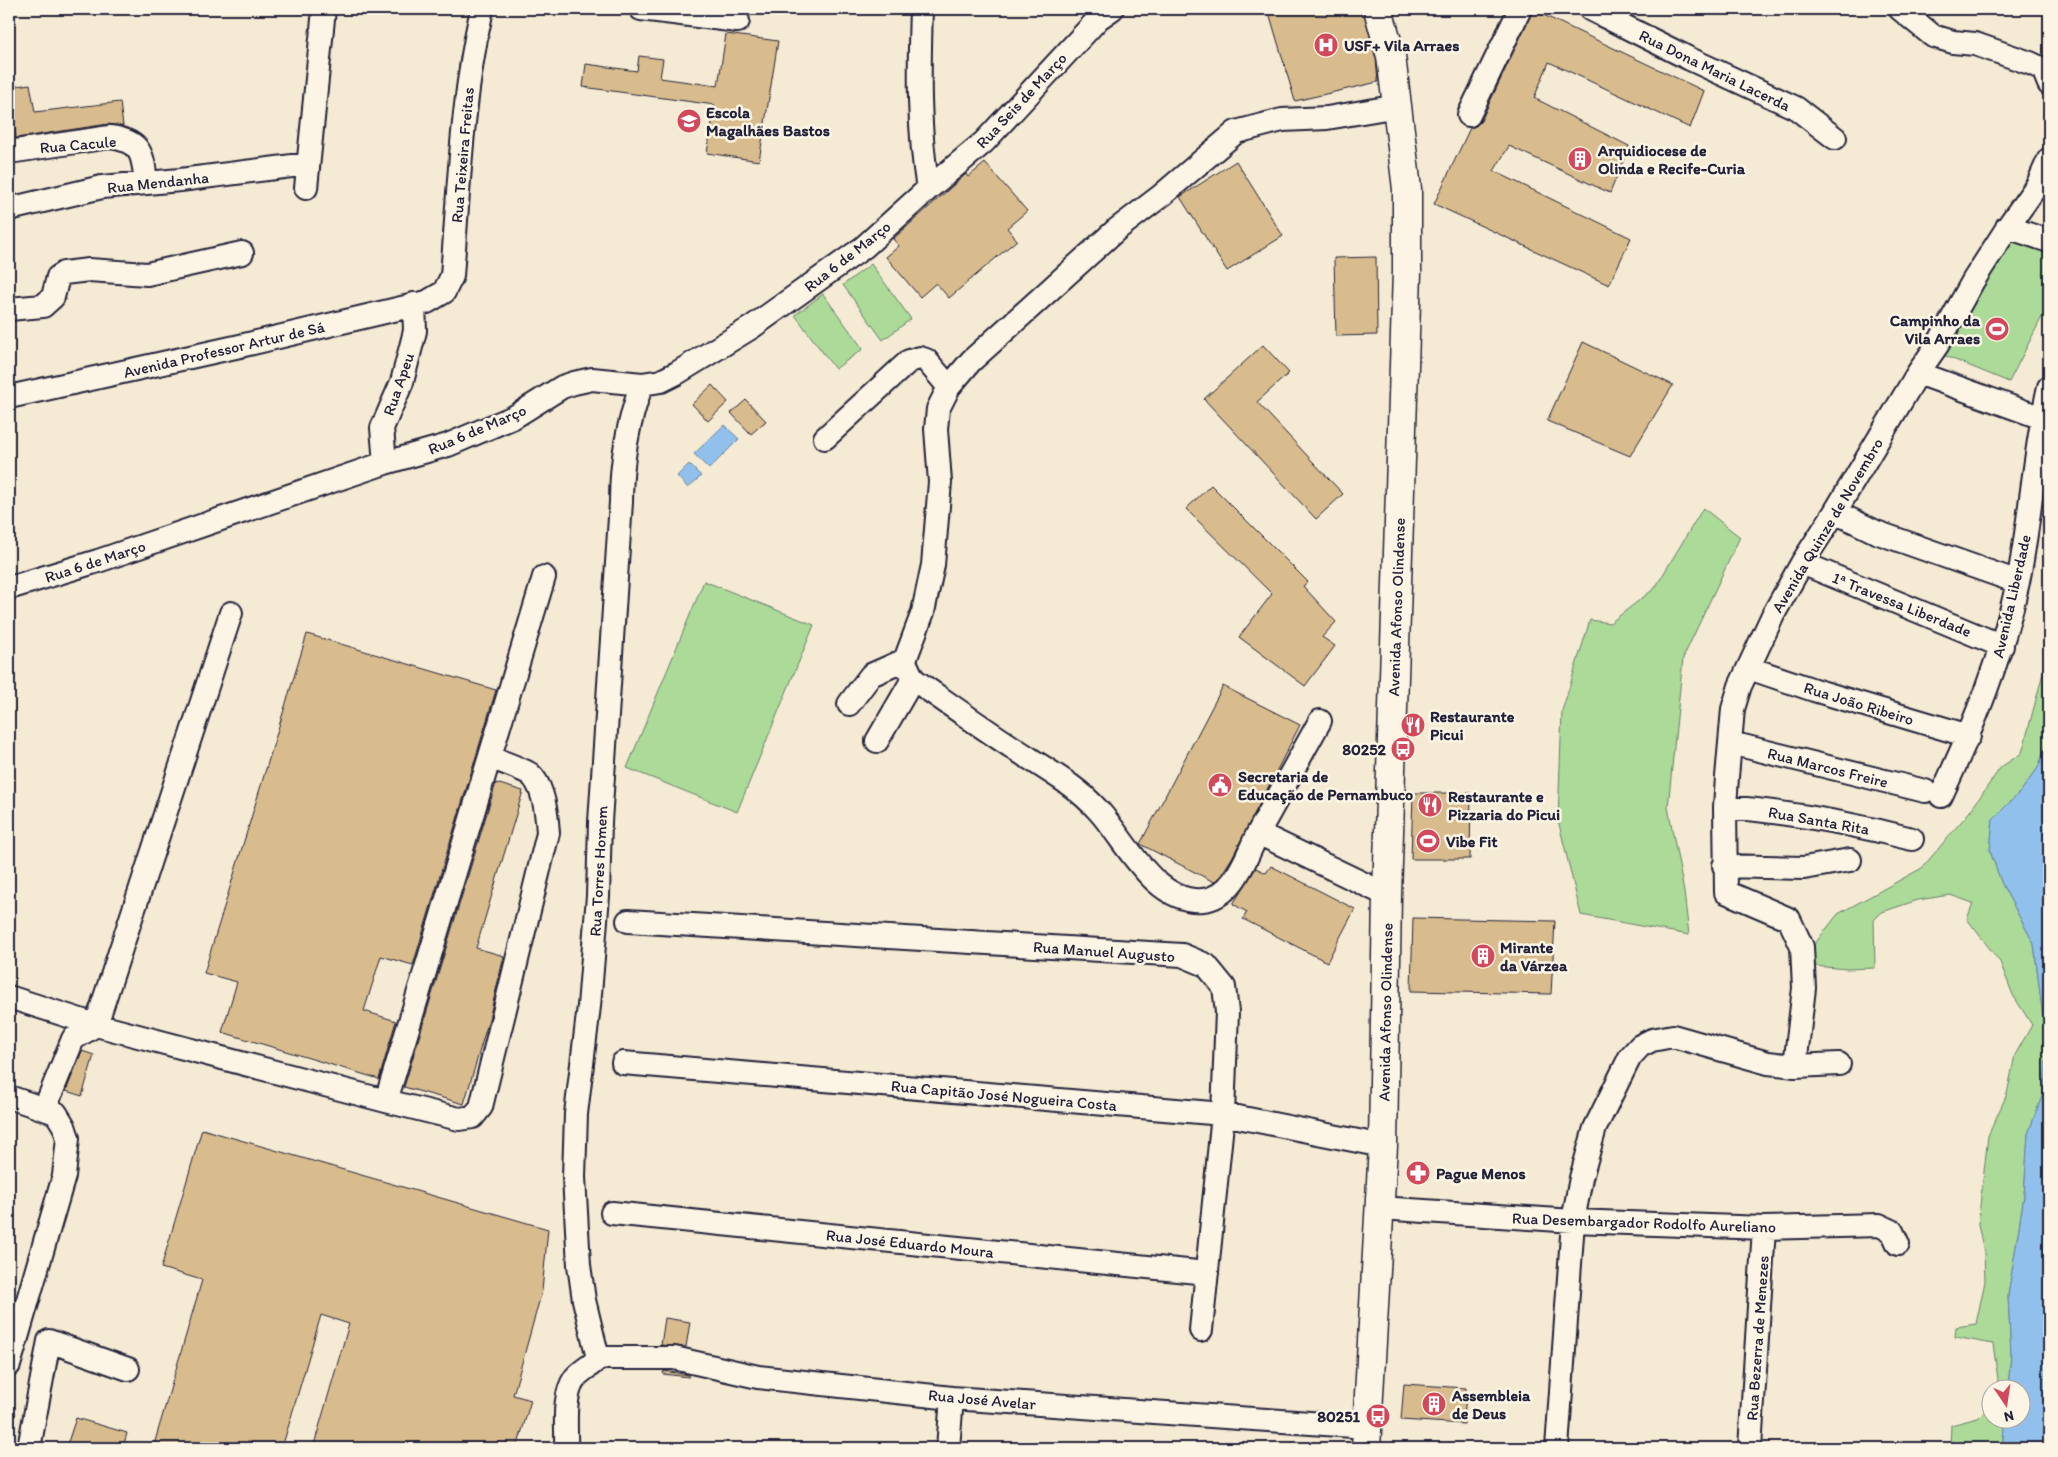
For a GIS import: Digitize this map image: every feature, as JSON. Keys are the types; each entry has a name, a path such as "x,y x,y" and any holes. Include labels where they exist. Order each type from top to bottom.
{"main road":[{"name":"Avenida Afonso Olindense","path":"1367,1438 1383,1146 1387,895 1407,263 1407,189 1398,106 1391,56 1378,9"}],"street":[{"path":"306,188 324,9"},
{"name":"Rua Teixeira Freitas","path":"438,297 444,292 452,276 462,132 474,41 482,9"},
{"path":"921,9 919,101 922,152 928,189"},
{"name":"Rua Seis de Março","path":"928,189 984,142 1099,18 1112,9"},
{"path":"1469,114 1520,9"},
{"name":"Rua Dona Maria Lacerda","path":"1590,9 1690,59 1796,108 1835,138"},
{"path":"1900,9 1933,36 1953,42 1975,44 2043,69 2049,84"},
{"path":"654,10 738,21"},
{"path":"878,741 909,670 933,565 940,482 936,429 938,409 950,388 970,361 1101,244 1236,132 1282,120 1327,118 1398,106"},
{"name":"Rua Cacule","path":"9,152 110,137 121,138 130,142 138,149 143,160 146,183"},
{"name":"Avenida Quinze de Novembro","path":"1795,1066 1804,988 1802,947 1789,919 1726,892 1724,808 1733,709 1740,686 1773,615 1802,563 1835,512 1918,372 1938,344 2007,227 2038,184 2049,159"},
{"name":"Rua Mendanha","path":"9,209 102,187 308,164"},
{"name":"Rua 6 de Março","path":"9,588 98,561 385,463 448,445 514,417 562,388 574,383 592,379 642,384 661,381 752,327 864,247 928,189"},
{"path":"2007,227 2049,241"},
{"path":"9,309 43,306 53,297 58,277 64,273 89,270 147,274 242,253"},
{"name":"Avenida Professor Artur de Sá","path":"9,397 240,346 438,297"},
{"name":"Rua Apeu","path":"385,463 382,428 402,382 415,331 414,304"},
{"path":"825,438 909,361 920,358 926,360 950,388"},
{"path":"1918,372 2042,418"},
{"name":"Rua Torres Homem","path":"598,1358 584,1300 579,1265 574,1177 576,1114 591,988 598,896 600,822 621,502 621,470 631,414 642,384"},
{"name":"Avenida Liberdade","path":"1933,794 1969,736 2002,646 2018,582 2032,499 2042,418 2049,387"},
{"path":"1835,512 1876,532 2018,582"},
{"name":"1ª Travessa Liberdade","path":"1802,563 2002,646"},
{"path":"386,1101 544,578"},
{"path":"45,1108 73,1039 96,1025 231,612"},
{"name":"Rua João Ribeiro","path":"1749,668 1814,690 1969,736"},
{"path":"848,704 871,675 909,670 1082,792 1105,817 1126,847 1162,888 1185,897 1202,900 1215,896 1228,888 1320,721"},
{"name":"Rua Marcos Freire","path":"1731,743 1933,794"},
{"path":"9,996 96,1025 386,1101 459,1119 473,1117 481,1107 548,833 547,812 540,792 530,774 490,757"},
{"name":"Rua Santa Rita","path":"1724,808 1755,810 1819,819 1912,839"},
{"path":"1258,833 1387,895"},
{"path":"1724,866 1804,868 1850,860"},
{"name":"Rua Manuel Augusto","path":"628,921 1182,955 1206,965 1224,987 1227,1012 1223,1114 1201,1330"},
{"path":"1557,1448 1573,1221 1581,1178 1595,1128 1630,1057 1640,1046 1652,1040 1673,1036 1768,1063 1795,1066 1839,1064"},
{"name":"Rua Capitão José Nogueira Costa","path":"623,1063 1223,1114 1383,1146"},
{"path":"9,1097 56,1113 64,1126 68,1138 64,1176 9,1365"},
{"name":"Rua Desembargador Rodolfo Aureliano","path":"1380,1208 1573,1221 1764,1228 1879,1225 1892,1231 1898,1244"},
{"name":"Rua José Eduardo Moura","path":"612,1213 1207,1273"},
{"name":"Rua Bezerra de Menezes","path":"1750,1448 1764,1228"},
{"path":"29,1448 49,1341 128,1369"},
{"path":"566,1448 568,1402 571,1385 576,1377 598,1358"},
{"name":"Rua José Avelar","path":"598,1358 674,1358 758,1376 952,1398 1367,1438"},
{"path":"948,1448 952,1398"}],"green space":[{"name":"Campinho da Vila Arraes","path":"2011,238 2049,253 2049,303 2009,382 1943,355"},
{"path":"871,264 911,319 883,340 843,285"},
{"path":"823,294 863,349 835,369 795,315"},
{"path":"1703,508 1740,537 1683,658 1668,807 1684,892 1689,935 1581,915 1558,820 1562,711 1590,620 1610,623 1655,588"},
{"path":"704,581 814,625 737,812 627,768"},
{"path":"2049,650 2049,738 2038,768 2021,791 1993,819 1990,851 2002,884 2034,944 2047,1050 2044,1091 2028,1134 2024,1196 2008,1296 2011,1354 2009,1380 1998,1380 1993,1344 1955,1337 1956,1327 1976,1324 1985,1281 1984,1252 1978,1224 1988,1136 2007,1094 2015,1055 2032,1025 2013,995 2000,962 1967,919 1973,903 1950,895 1918,900 1882,912 1874,920 1875,968 1847,969 1814,966 1813,946 1838,914 1922,868 1971,810 2001,767 2022,753"},
{"path":"1980,1416 1980,1430 2004,1430 2002,1448 1950,1448 1951,1425"}],"water":[{"path":"724,425 739,439 709,469 694,454"},
{"path":"689,464 701,476 688,488 677,476"},
{"path":"2049,738 2049,1448 2002,1448 2004,1430 2030,1430 2030,1380 2009,1380 2011,1354 2008,1296 2024,1196 2028,1134 2044,1091 2047,1050 2034,944 2002,884 1990,851 1993,819 2021,791 2038,768"}],"building":[{"name":"USF+ Vila Arraes","path":"1268,9 1363,9 1376,59 1378,82 1295,101"},
{"name":"Arquidiocese de Olinda e Recife-Curia","path":"1533,10 1704,91 1690,128 1549,62 1534,98 1629,146 1610,193 1509,146 1494,171 1631,238 1609,285 1434,204 1470,128 1476,126 1481,121"},
{"path":"726,34 778,41 759,161 707,153 715,105 583,87 586,64 637,71 639,56 663,59 660,78 718,86"},
{"path":"30,84 35,112 120,102 123,126 108,124 16,138 10,87"},
{"path":"1236,161 1283,236 1227,271 1180,197"},
{"path":"985,163 1027,211 1007,228 1017,240 949,298 936,283 920,297 886,257 899,246 893,239 966,174 968,177"},
{"path":"1376,257 1377,335 1336,336 1334,258"},
{"path":"1583,342 1673,385 1630,456 1547,421"},
{"path":"1263,345 1289,373 1257,402 1343,494 1316,519 1204,399"},
{"path":"712,385 728,402 708,421 692,404"},
{"path":"746,400 766,421 751,434 731,413"},
{"path":"1211,485 1308,582 1303,586 1336,622 1322,637 1335,646 1305,686 1239,637 1272,594 1186,509"},
{"path":"307,634 496,690 413,965 381,956 364,1011 396,1021 379,1079 222,1032 237,982 204,973"},
{"name":"Secretaria de Educação de Pernambuco","path":"1223,686 1300,725 1232,858 1214,882 1140,844"},
{"path":"496,783 523,791 476,948 504,956 489,1019 464,1104 404,1087"},
{"path":"1413,793 1471,793 1470,859 1411,859"},
{"path":"1271,866 1355,909 1327,962 1243,919 1247,912 1233,904 1256,868 1266,873"},
{"name":"Mirante da Várzea","path":"1413,918 1555,921 1551,994 1411,991"},
{"path":"82,1051 94,1055 82,1096 66,1091"},
{"path":"202,1129 548,1229 542,1291 513,1395 531,1400 517,1448 313,1448 349,1324 321,1315 282,1448 153,1448 202,1280 161,1268"},
{"path":"665,1318 690,1322 686,1347 661,1345"},
{"path":"664,1371 689,1375 689,1377 663,1374"},
{"name":"Assembleia de Deus","path":"1404,1384 1466,1388 1464,1424 1401,1420"},
{"path":"76,1418 127,1433 123,1448 66,1448"}],"place":[{"name":"USF+ Vila Arraes","path":"1326,45"},
{"name":"Escola Magalhães Bastos","path":"689,121"},
{"name":"Arquidiocese de Olinda e Recife-Curia","path":"1580,159"},
{"name":"Campinho da Vila Arraes","path":"1997,329"},
{"name":"Restaurante Picui","path":"1413,725"},
{"name":"80252","path":"1403,749"},
{"name":"Secretaria de Educação de Pernambuco","path":"1220,785"},
{"name":"Restaurante e Pizzaria do Picui","path":"1430,805"},
{"name":"Vibe Fit","path":"1428,841"},
{"name":"Mirante da Várzea","path":"1483,956"},
{"name":"Pague Menos","path":"1418,1173"},
{"name":"Assembleia de Deus","path":"1434,1404"},
{"name":"80251","path":"1378,1416"}]}
